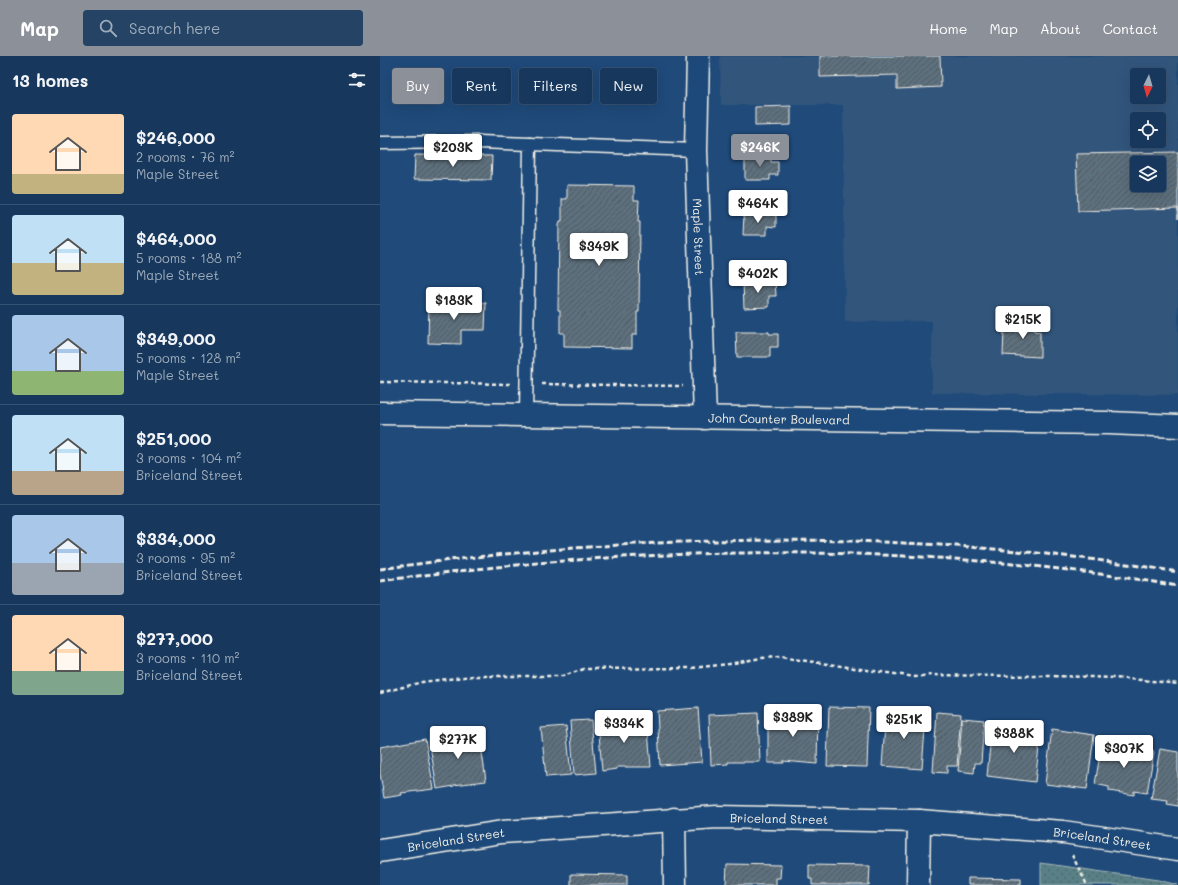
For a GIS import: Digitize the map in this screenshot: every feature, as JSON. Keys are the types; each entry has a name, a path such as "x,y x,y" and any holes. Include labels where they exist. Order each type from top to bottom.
{"street":[{"name":"Maple Street","path":"698,56 696,150 705,418"},
{"name":"John Counter Boulevard","path":"380,413 1109,423 1178,426"},
{"name":"Briceland Street","path":"380,850 502,832 716,816 919,821 1063,832 1164,845 1178,849"},
{"path":"674,819 675,885"},
{"path":"918,885 919,821"}],"lane":[{"path":"380,143 480,142 696,150"},
{"path":"526,416 530,144"}],"path":[{"path":"380,693 422,682 473,676 563,676 584,669 692,668 729,664 761,658 780,657 914,677 932,675 1052,675 1178,684"},
{"path":"1063,832 1073,860 1087,885"}],"shaded area":[{"path":"720,56 1178,56 1178,395 932,393 932,321 845,322 843,105 721,105"}],"green space":[{"path":"1041,863 1158,880 1178,885 1041,885"}],"building":[{"path":"820,56 940,56 941,87 897,89 897,75 820,77"},
{"path":"791,106 791,125 755,126 755,107"},
{"path":"1178,152 1178,208 1078,211 1076,154"},
{"path":"415,155 492,156 491,180 414,179"},
{"path":"745,156 771,156 771,162 778,162 778,175 770,175 770,180 745,180"},
{"path":"567,185 634,186 634,200 639,200 638,222 640,222 639,312 637,312 637,335 632,335 632,348 564,347 564,333 560,333 560,310 558,310 559,225 560,221 562,221 562,199 567,199"},
{"path":"744,214 776,215 776,227 767,226 767,235 743,235"},
{"path":"775,281 776,296 769,296 769,307 744,308 743,282"},
{"path":"429,302 486,303 485,330 461,330 461,344 428,343"},
{"path":"1022,317 1035,317 1034,331 1040,332 1040,357 1003,355 1004,331 1022,331"},
{"path":"736,332 769,332 769,334 778,334 778,347 770,347 770,357 737,357"},
{"path":"829,707 869,708 867,767 827,766"},
{"path":"698,708 702,762 660,765 657,711"},
{"path":"886,712 926,715 922,769 882,766"},
{"path":"937,712 961,714 957,766 947,766 947,773 933,772"},
{"path":"758,713 760,762 728,762 728,764 711,765 709,715"},
{"path":"768,713 818,713 817,764 783,761 784,763 768,763"},
{"path":"647,718 651,767 617,767 617,769 602,771 598,721"},
{"path":"962,718 984,720 981,763 975,763 974,773 958,771"},
{"path":"591,720 596,773 574,775 570,721"},
{"path":"566,726 571,775 546,777 541,728"},
{"path":"992,726 1041,731 1035,782 987,776"},
{"path":"1052,729 1094,735 1087,789 1045,784"},
{"path":"479,731 486,781 454,785 437,789 429,739"},
{"path":"425,739 434,789 401,793 402,795 384,798 380,773 380,747"},
{"path":"1102,743 1154,752 1147,793 1134,791 1134,795 1109,791 1109,787 1095,784"},
{"path":"1160,749 1178,752 1178,806 1167,804 1168,801 1151,799"},
{"path":"727,864 781,865 780,878 776,878 776,885 726,885"},
{"path":"809,865 870,866 869,885 812,885 812,879 809,879"},
{"path":"571,874 627,875 627,885 571,885"},
{"path":"968,878 1021,879 1021,885 968,885"}],"railway":[{"path":"380,569 480,557 579,548 679,542 779,540 879,542 979,548 1079,558 1178,572"},
{"path":"380,581 479,569 579,560 679,554 779,553 880,555 979,561 1079,571 1178,586"}]}
